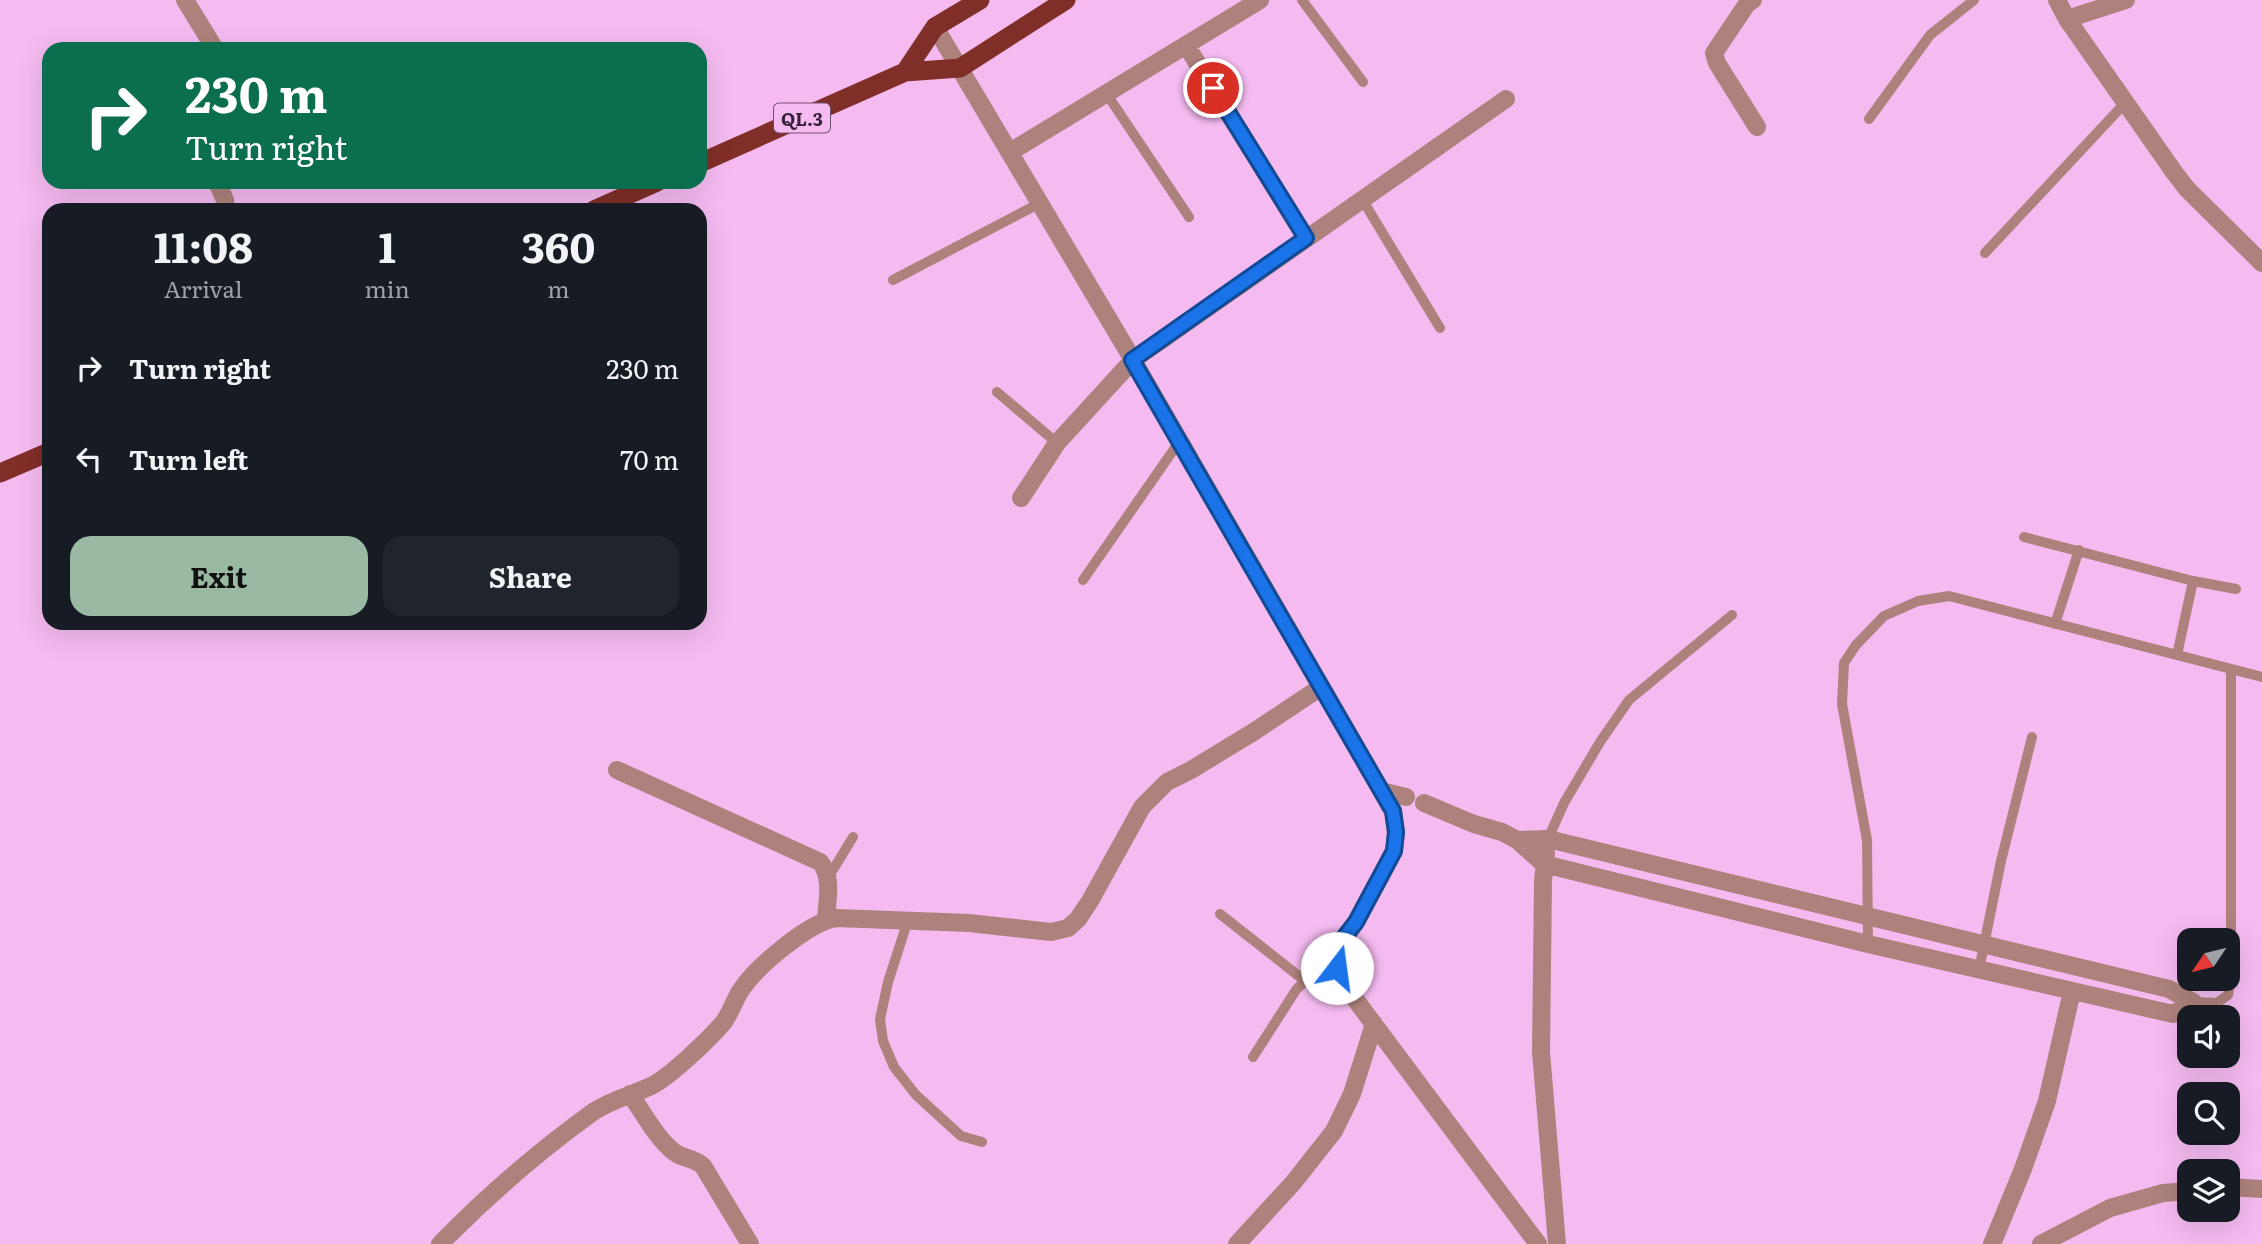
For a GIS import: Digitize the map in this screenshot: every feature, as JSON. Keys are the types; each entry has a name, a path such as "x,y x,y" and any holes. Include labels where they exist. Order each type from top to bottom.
{"highway":[{"path":"905,72 935,27 980,0"},
{"name":"QL.3","path":"707,160 905,72 960,68 1066,0"},
{"path":"610,203 641,189"},
{"path":"0,473 42,455"}],"street":[{"path":"185,0 211,42"},
{"path":"1753,0 1747,4 1714,53 1717,63 1757,127"},
{"path":"2057,0 2067,19 2174,172 2262,263"},
{"path":"2067,19 2126,0"},
{"path":"1010,152 1257,1"},
{"path":"935,27 1132,360 1393,811 1396,832 1394,851 1356,922 1340,943 1337,968 1352,995 1538,1244"},
{"path":"1186,44 1306,238"},
{"path":"1021,498 1057,443 1132,360 1506,99"},
{"path":"440,1244 550,1144 596,1110 654,1085 691,1055 725,1021 740,990 758,969 813,925 826,919 969,923 1051,932 1068,928 1090,901 1142,807 1167,782 1255,731 1321,687"},
{"path":"617,770 820,862 828,878 826,919"},
{"path":"1381,791 1406,797"},
{"path":"1424,803 1509,836 1548,839 1984,944 2169,989 2193,1002"},
{"path":"1509,836 1544,864 1868,944 2173,1014 2193,1002"},
{"path":"1548,839 1544,864 1541,1052 1557,1244"},
{"path":"1992,1244 2047,1101 2072,991"},
{"path":"1237,1244 1293,1183 1334,1130 1352,1094 1374,1024"},
{"path":"630,1094 675,1154 695,1159 703,1166 750,1244"},
{"path":"2240,1188 2262,1189"},
{"path":"2041,1244 2110,1208 2177,1192"}],"lane":[{"path":"1302,0 1363,82"},
{"path":"1869,118 1930,35 1974,0"},
{"path":"1106,93 1189,216"},
{"path":"1985,253 2125,103"},
{"path":"1362,199 1440,328"},
{"path":"893,280 1040,203"},
{"path":"997,392 1057,443"},
{"path":"1083,580 1179,442"},
{"path":"2024,537 2193,581 2236,589"},
{"path":"2055,624 2079,550"},
{"path":"2178,655 2193,581"},
{"path":"1868,944 1867,840 1842,704 1844,663 1856,645 1884,616 1918,601 1949,596 2262,677"},
{"path":"1548,839 1564,803 1600,741 1629,700 1732,615"},
{"path":"2193,1002 2217,1003 2228,995 2231,978 2231,669"},
{"path":"1979,970 2001,860 2032,737"},
{"path":"828,878 853,837"},
{"path":"1220,914 1305,981"},
{"path":"908,920 888,982 880,1019 883,1041 894,1068 916,1095 961,1136 982,1142"},
{"path":"1254,1057 1296,990 1317,974 1337,968"}],"route":[{"path":"1213,88 1306,238 1132,360 1393,811 1396,832 1394,851 1356,922 1340,943 1337,968"}]}
